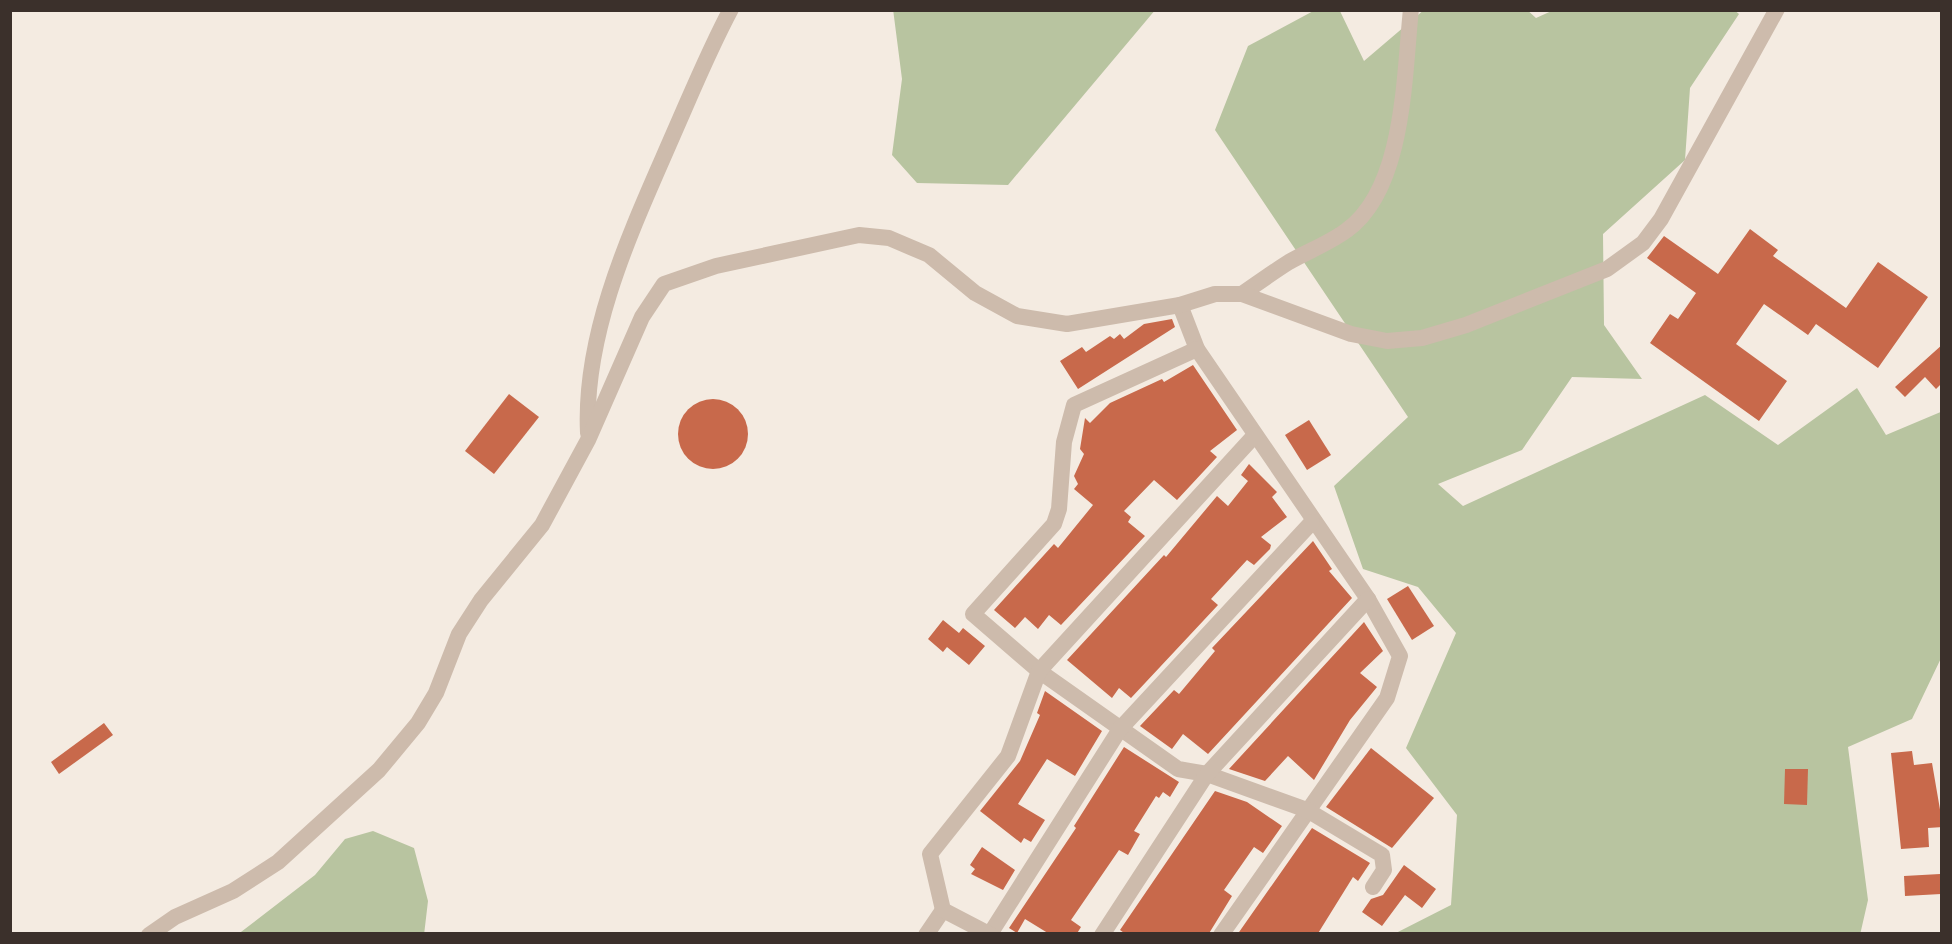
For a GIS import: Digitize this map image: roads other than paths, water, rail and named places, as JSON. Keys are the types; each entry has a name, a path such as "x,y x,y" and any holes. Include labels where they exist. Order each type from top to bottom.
{"street":[{"path":"588,440 586,394 598,335 661,161 731,9"},
{"path":"1242,294 1349,229 1368,208 1399,129 1411,9"},
{"path":"148,935 278,862 379,770 418,723 436,693 459,634 542,525 588,440 635,342 642,317 664,284 809,244 860,235 889,238 929,255 975,293 1017,316 1067,324 1180,305 1215,294 1242,294 1351,334 1387,341 1422,338 1606,269 1643,243 1661,219 1777,9"},
{"path":"1180,305 1197,349 1368,599 1400,656 1388,698 1221,935"},
{"path":"1197,349 1075,405 1064,442 1054,524 973,614 1039,671 1178,769 1208,774 1307,810 1382,856 1384,870 1373,887"},
{"path":"926,935 943,910 930,854 1008,756 1039,671 1255,435"},
{"path":"943,910 991,935 1120,729 1312,522"},
{"path":"1102,935 1208,774 1368,599"}]}
